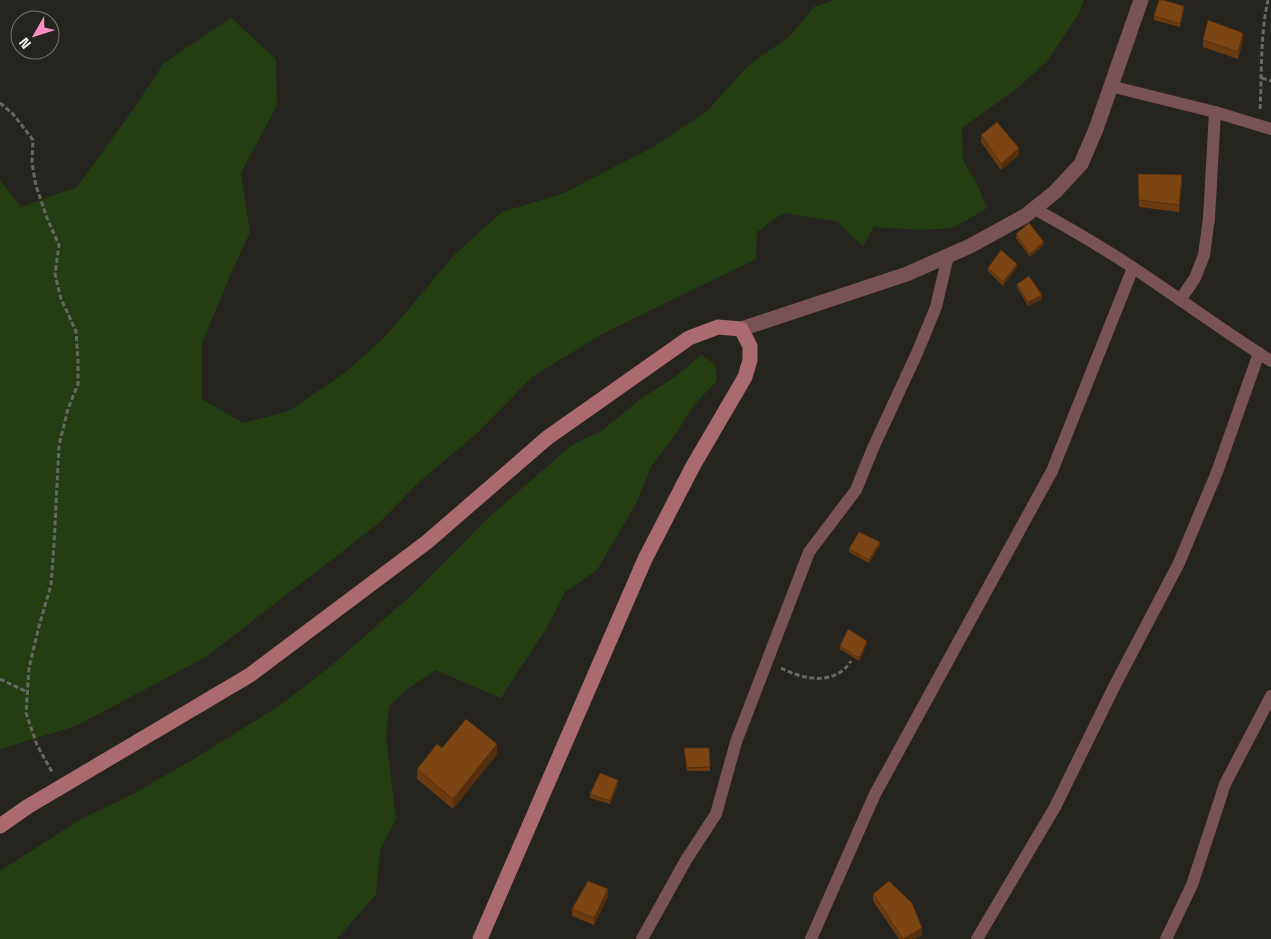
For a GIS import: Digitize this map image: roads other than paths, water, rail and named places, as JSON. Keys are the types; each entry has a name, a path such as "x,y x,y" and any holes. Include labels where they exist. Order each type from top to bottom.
{"main road":[{"path":"0,826 27,807 250,676 427,542 547,438 689,338 718,327 741,329 750,346 750,360 744,377 693,466 645,559 480,939"}],"street":[{"path":"741,329 907,274 978,242 1025,216 1055,192 1081,164 1096,129 1141,0"}],"lane":[{"path":"1110,86 1265,126"},
{"path":"1180,300 1195,278 1204,255 1209,218 1215,112"},
{"path":"1033,208 1133,268 1271,361"},
{"path":"642,939 686,860 716,814 736,742 809,552 856,490 936,307 948,256"},
{"path":"811,939 875,794 1052,471 1133,268"},
{"path":"977,939 1055,807 1114,685 1179,563 1217,472 1260,354"},
{"path":"1166,939 1192,885 1225,784 1271,696"}]}
